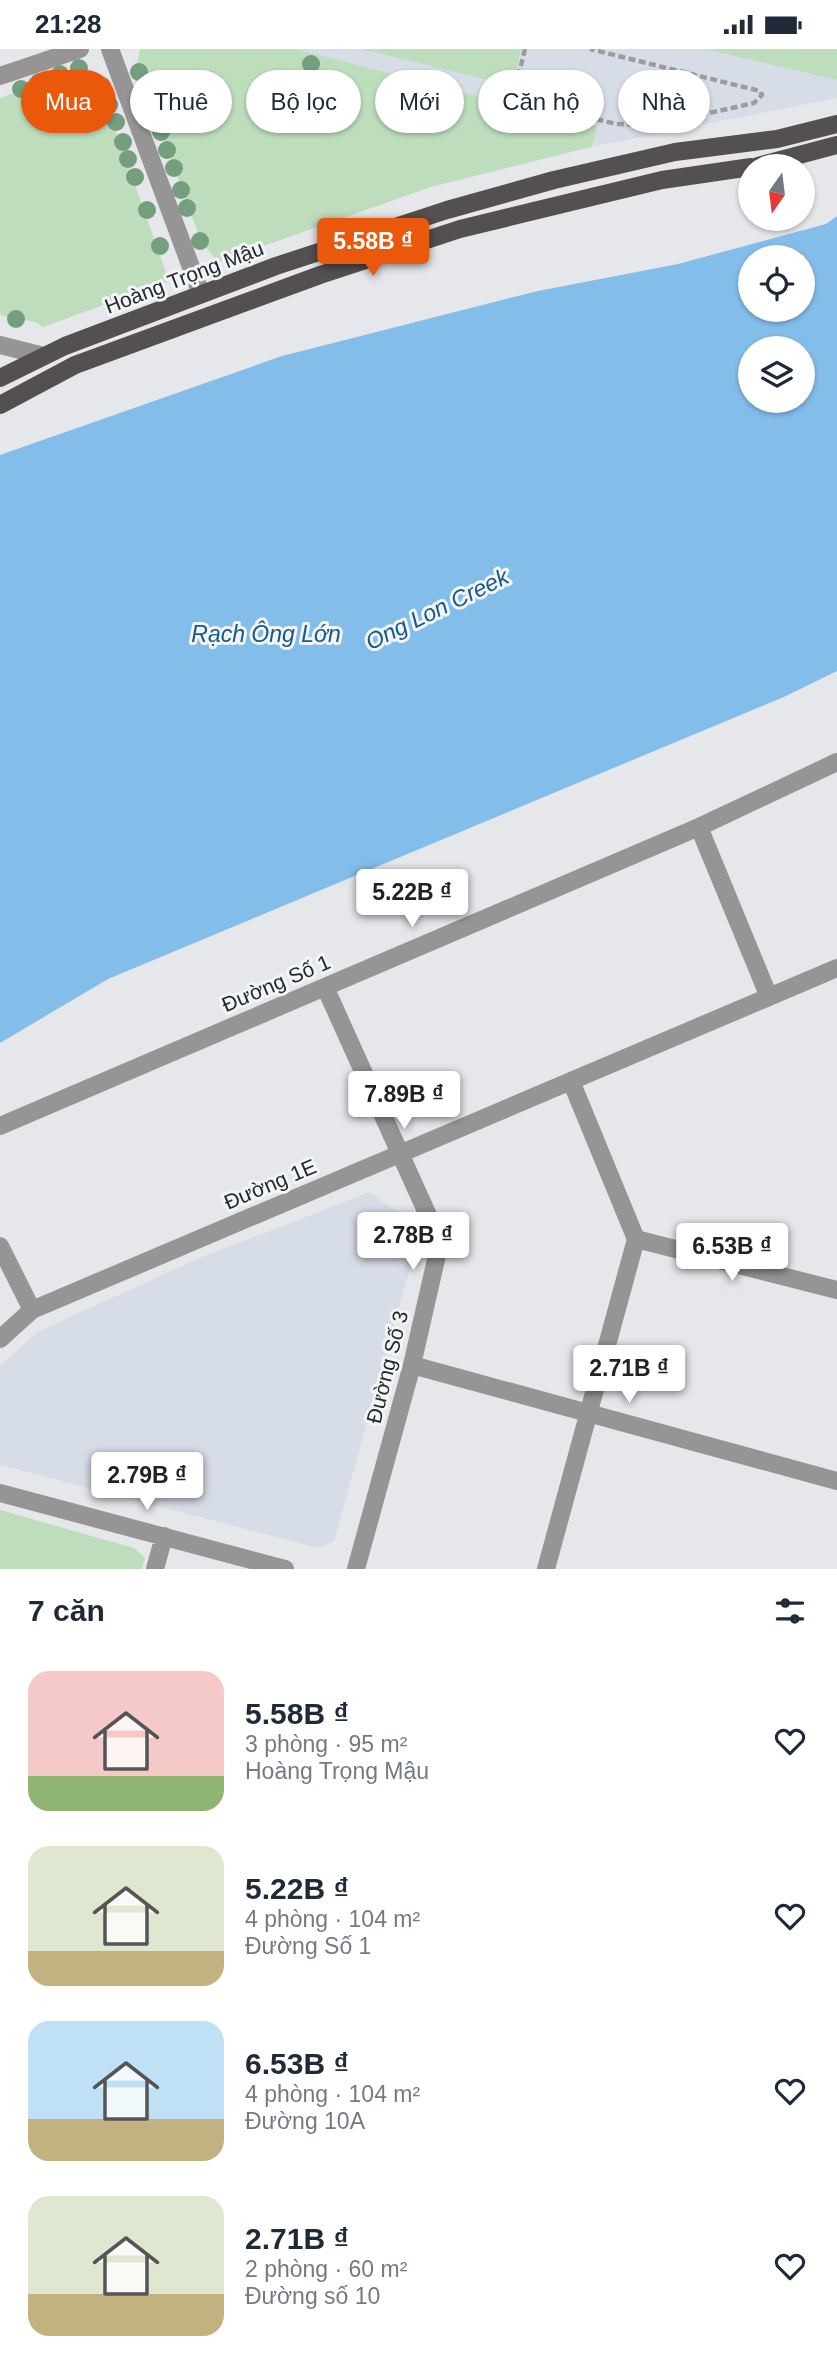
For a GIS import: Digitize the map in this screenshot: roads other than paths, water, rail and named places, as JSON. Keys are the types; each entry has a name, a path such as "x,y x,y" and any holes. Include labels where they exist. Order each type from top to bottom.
{"main road":[{"name":"Hoàng Trọng Mậu","path":"0,378 44,356 201,294 447,209 554,180 675,152 777,139 837,124"},
{"path":"803,154 837,145"},
{"name":"Hoàng Trọng Mậu","path":"0,405 75,365 320,275 460,229 662,180 738,169"}],"street":[{"path":"0,76 80,49"},
{"path":"110,49 201,294"},
{"path":"0,345 44,356"},
{"name":"Đường Số 1","path":"0,1126 699,827 837,762"},
{"path":"699,827 769,997"},
{"name":"Đường 1E","path":"0,1339 32,1310 837,968"},
{"name":"Đường Số 3","path":"325,987 440,1242 412,1365 356,1569"},
{"path":"546,1569 636,1239 571,1081"},
{"path":"636,1239 837,1290"},
{"path":"0,1246 32,1310"},
{"path":"412,1365 837,1481"},
{"path":"0,1493 285,1569"},
{"path":"155,1569 164,1536"}],"water":[{"name":"Rạch Ông Lớn","path":"837,216 837,671 786,696 108,979 0,1043 0,455 282,356 538,291 678,264 738,248 738,322 815,322 815,245 748,245 800,231 816,231 816,227 826,224"}],"water label":[{"name":"Ong Lon Creek","path":"437,609"}]}
